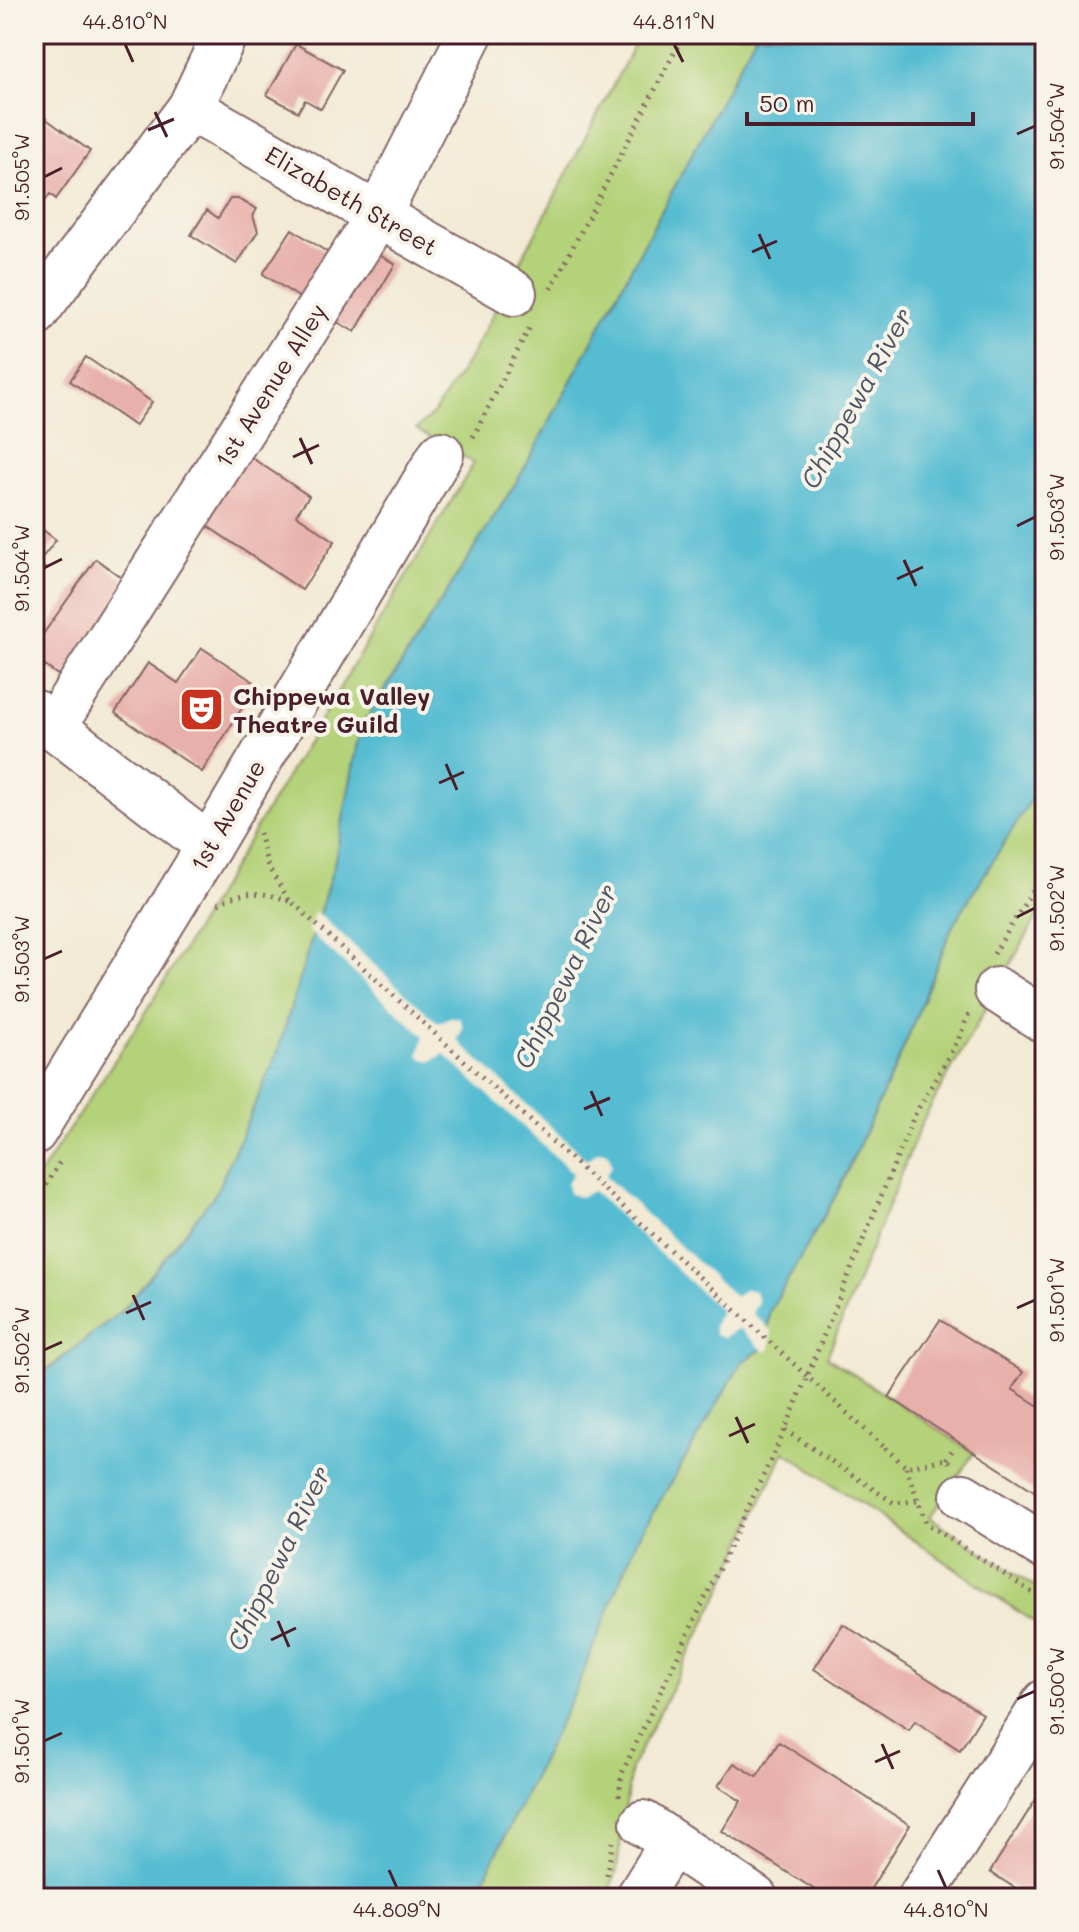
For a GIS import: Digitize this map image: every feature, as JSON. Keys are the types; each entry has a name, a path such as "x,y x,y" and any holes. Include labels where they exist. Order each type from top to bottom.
{"street":[{"path":"34,315 190,108 225,34"},
{"name":"1st Avenue Alley","path":"44,719 379,214 470,34"},
{"name":"Elizabeth Street","path":"190,108 514,293"},
{"name":"1st Avenue","path":"34,1132 209,846 441,454"},
{"path":"44,719 209,846"},
{"path":"985,989 1045,1021"},
{"path":"955,1478 1045,1547"},
{"path":"920,1898 1045,1702"},
{"path":"621,1890 637,1824 755,1898"}],"path":[{"path":"259,830 268,867 281,892 906,1467 955,1478 955,1447"},
{"path":"621,1890 637,1824 622,1773 785,1430 914,1116 985,989 1000,940 1045,870"},
{"path":"212,909 246,892 264,893 293,903"},
{"path":"785,1430 894,1503 917,1501"}],"green space":[{"path":"640,34 756,34 522,473 361,728 334,865 277,1054 216,1193 125,1308 34,1380 34,1183 145,1014 474,463 416,429 433,414 472,354"},
{"path":"1045,777 1045,903 922,1122 827,1357 974,1453 930,1517 1036,1588 1045,1576 1045,1630 784,1451 719,1595 631,1768 616,1875 604,1898 475,1898 576,1689 637,1540 742,1362 767,1346 769,1313 837,1193 901,1054 953,925"}],"water":[{"name":"Chippewa River","path":"756,34 1045,34 1045,777 953,925 901,1054 837,1193 769,1313 767,1346 742,1362 637,1540 576,1689 475,1898 34,1898 34,1381 125,1308 216,1193 277,1054 334,865 361,728 522,473"}],"pier":[{"path":"315,911 438,1023 450,1017 460,1018 463,1028 457,1040 587,1160 599,1151 608,1153 612,1165 605,1176 735,1297 745,1289 755,1291 758,1302 752,1313 772,1331 770,1349 765,1352 739,1328 724,1337 715,1334 713,1327 721,1311 593,1191 580,1197 569,1194 567,1183 573,1173 444,1054 432,1061 423,1059 419,1055 424,1036 308,931"}],"building":[{"path":"296,44 343,70 321,109 305,100 298,112 267,95"},
{"path":"34,110 90,151 56,199 50,194 34,215"},
{"path":"230,199 238,199 257,209 253,216 258,231 237,264 191,235 207,210 218,218"},
{"path":"292,229 339,260 311,305 263,274"},
{"path":"371,250 395,264 355,332 332,319"},
{"path":"86,357 152,402 135,426 70,381"},
{"path":"243,452 309,496 296,515 335,541 302,590 197,519"},
{"path":"34,523 56,540 38,563 46,569 34,586"},
{"path":"96,559 133,586 65,680 34,658 34,647"},
{"name":"Chippewa Valley Theatre Guild","path":"202,648 257,684 202,772 115,713 148,663 178,683"},
{"path":"940,1320 1023,1372 1012,1389 1045,1410 1045,1498 889,1397"},
{"path":"843,1624 983,1714 960,1750 915,1721 909,1730 814,1669"},
{"path":"779,1742 910,1825 865,1898 828,1898 722,1831 741,1801 718,1786 734,1763 757,1777"},
{"path":"1045,1785 1045,1898 1031,1898 990,1872"}],"place":[{"name":"Chippewa Valley Theatre Guild","path":"202,709"}]}
